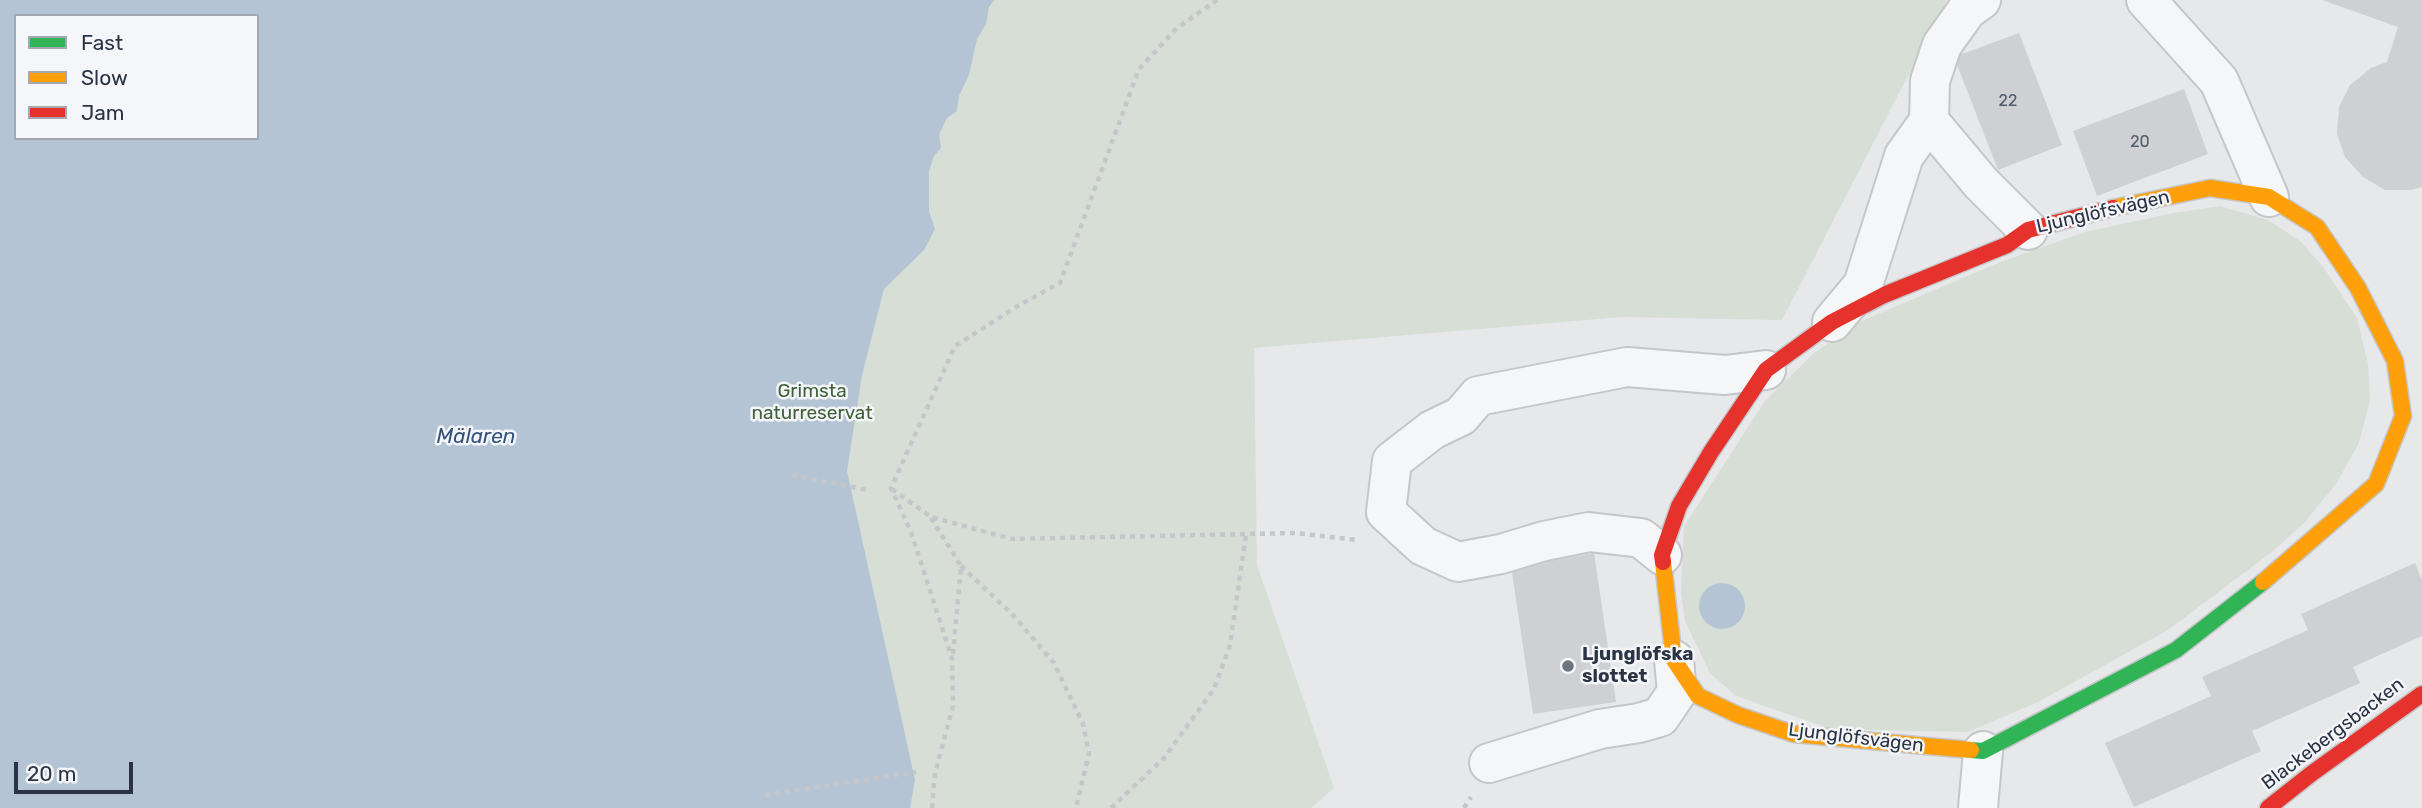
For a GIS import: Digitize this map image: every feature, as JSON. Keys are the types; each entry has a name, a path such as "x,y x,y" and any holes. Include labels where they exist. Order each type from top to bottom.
{"street":[{"path":"1832,321 1863,285 1904,156 1929,121 1930,81 1942,45 1967,10 1981,0"},
{"path":"2146,0 2219,81 2269,197"},
{"path":"1929,121 1981,183 2028,230"},
{"name":"Ljunglöfsvägen","path":"2210,188 2269,197 2317,227 2358,288 2395,362 2403,416 2376,484 2282,568 2176,650 1983,751 1794,734 1738,715 1698,696 1674,660 1662,555 1679,506 1711,452 1766,370 1832,321 1884,295 2007,245 2028,230 2146,200 2210,188"},
{"path":"1662,555 1641,538 1589,532 1458,562 1423,546 1386,512 1392,461 1433,430 1461,416 1478,396 1627,367 1726,375 1766,370"},
{"path":"1489,762 1600,729 1660,717 1677,692 1674,660"},
{"name":"Blackebergsbacken","path":"2268,808 2422,694"},
{"path":"1978,808 1983,751"}],"path":[{"path":"952,658 911,532 891,488 955,346 1060,283 1139,69 1178,28 1217,0"},
{"path":"792,475 867,490"},
{"path":"891,488 931,517 1012,539 1295,533 1359,540"},
{"path":"931,517 961,566 1030,634 1054,663 1066,687 1083,724 1089,752 1076,808"},
{"path":"1111,808 1164,758 1214,689 1230,645 1246,535"},
{"path":"932,808 935,774 953,706 952,658 961,566"},
{"path":"765,795 916,772"}],"green space":[{"name":"Grimsta naturreservat","path":"355,0 1947,0 1782,320 1621,317 1254,348 1257,565 1334,788 1311,808 275,808"},
{"path":"2220,206 2268,220 2300,241 2324,268 2357,318 2368,364 2370,400 2359,443 2336,484 2304,523 2273,551 2168,630 2038,702 1968,732 1831,729 1736,696 1710,673 1685,621 1681,592 1684,526 1765,401 1813,354 1857,323 1998,263 2085,232"}],"water":[{"name":"Mälaren","path":"0,0 994,0 989,7 986,24 977,39 957,111 947,118 939,134 941,148 934,156 929,171 929,211 935,229 924,250 884,289 862,375 847,471 915,780 910,808 0,808"},
{"path":"1722,583 1738,590 1745,606 1738,622 1722,629 1706,622 1699,606 1706,590"}],"building":[{"path":"2322,0 2422,0 2422,187 2411,190 2385,190 2363,177 2345,157 2337,134 2339,107 2350,85 2371,68 2387,62 2398,27"},
{"path":"2019,33 2062,145 1998,170 1954,57"},
{"path":"2184,89 2208,154 2097,196 2073,131"},
{"name":"Ljunglöfska slottet","path":"1594,553 1616,702 1533,714 1511,566"},
{"path":"2415,563 2422,580 2422,636 2353,667 2360,683 2252,731 2261,751 2134,807 2105,743 2211,696 2202,677 2308,630 2301,614"}],"traffic: fast":[{"path":"1971,750 1983,751 2176,650 2263,582"}],"traffic: slow":[{"path":"2210,188 2269,197 2317,227 2358,288 2395,361 2403,416 2376,484 2263,582"},
{"path":"2113,208 2210,188"},
{"path":"1663,562 1674,660 1698,696 1738,715 1794,734 1971,750"}],"traffic: jam":[{"path":"1663,562 1662,555 1679,506 1711,452 1766,370 1832,322 1884,295 2007,245 2028,230 2113,208"},
{"path":"2268,808 2422,694"}],"place":[{"name":"Ljunglöfska slottet","path":"1568,666"}]}
